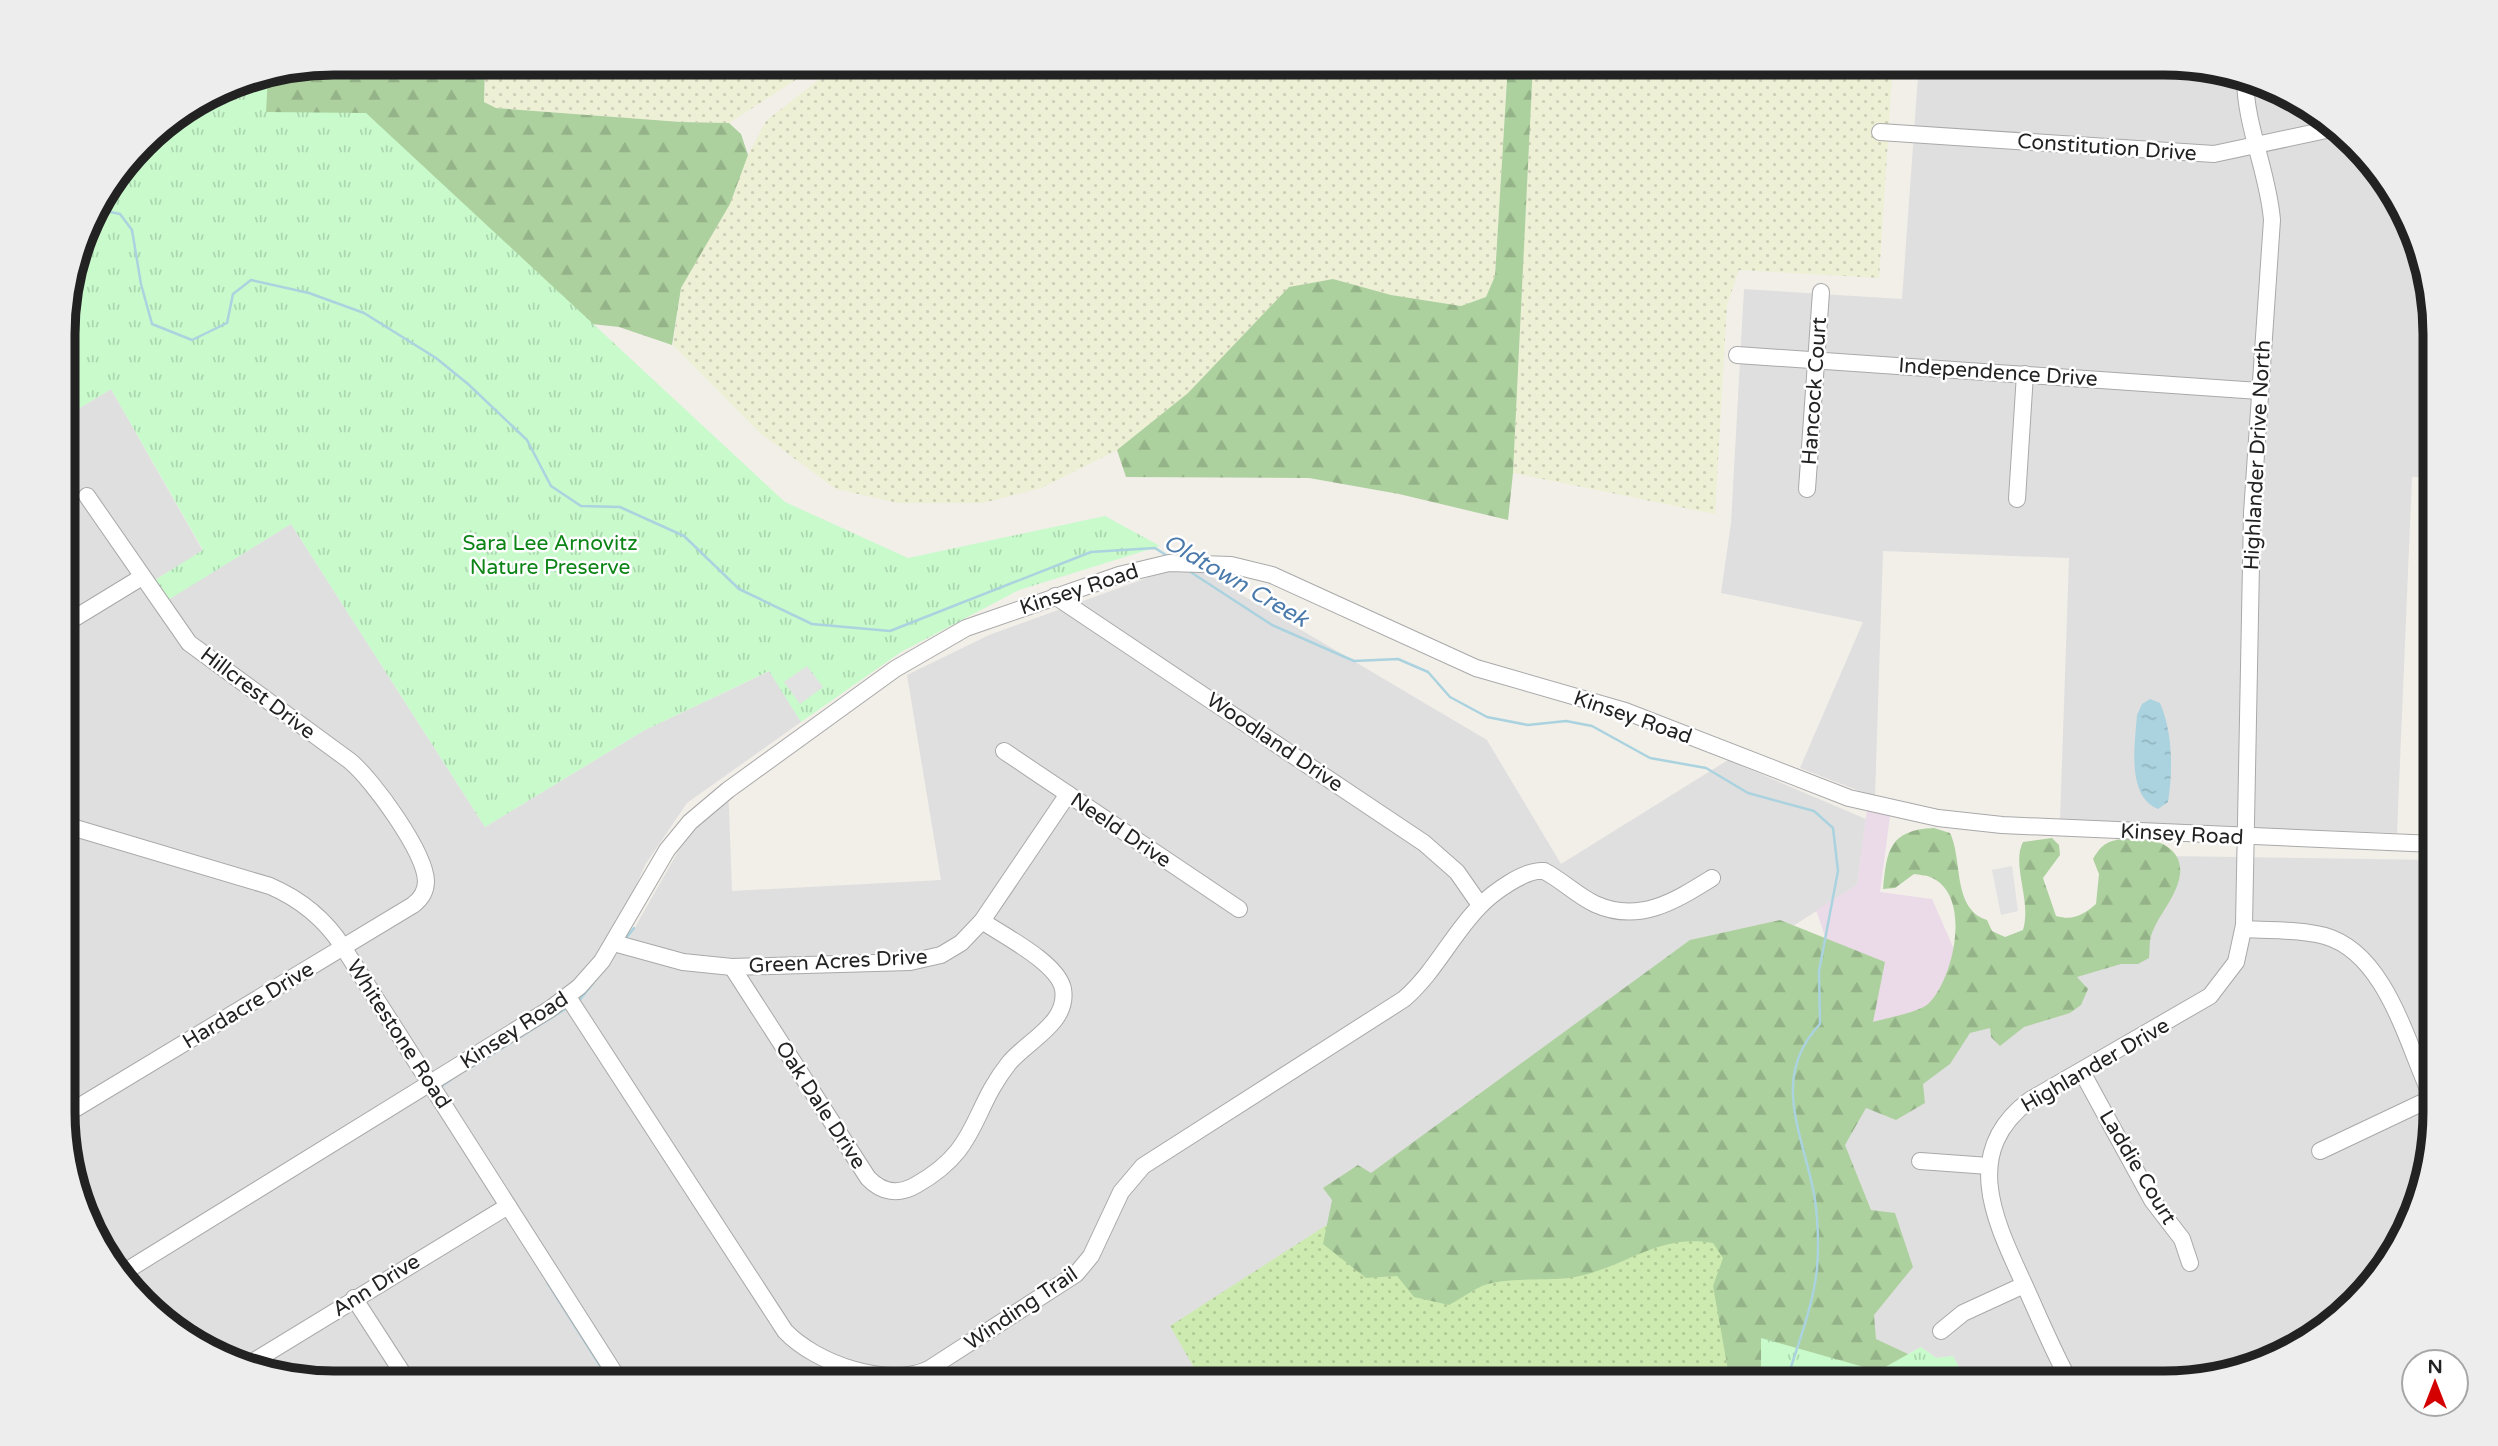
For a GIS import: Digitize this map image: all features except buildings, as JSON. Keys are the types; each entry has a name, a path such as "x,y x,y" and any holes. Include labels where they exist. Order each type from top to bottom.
{"street":[{"name":"Highlander Drive North","path":"2244,837 2251,516 2272,220 2269,188 2249,121 2246,89"},
{"name":"Constitution Drive","path":"1880,132 2214,154 2323,131"},
{"name":"Hancock Court","path":"1807,489 1821,292"},
{"name":"Independence Drive","path":"1737,355 2259,391"},
{"path":"2017,499 2025,374"},
{"name":"Hillcrest Drive","path":"87,496 189,643 350,761 371,781 414,848 424,872 425,888"},
{"name":"Kinsey Road","path":"129,1269 568,997 614,943 667,850 711,802 920,652 967,628 1055,596 1160,564 1189,561 1231,565 1272,575 1476,668 1625,711 1849,799 1964,822 2423,844"},
{"path":"75,618 142,577"},
{"name":"Woodland Drive","path":"1055,596 1424,843 1457,872 1480,905"},
{"name":"Neeld Drive","path":"1004,751 1239,909"},
{"name":"Green Acres Drive","path":"614,943 683,962 732,967 925,960 961,943 982,921 1068,794"},
{"name":"Whitestone Road","path":"75,828 280,890 318,916 343,947 613,1371"},
{"name":"Highlander Drive","path":"2065,1371 1995,1217 1988,1183 1994,1146 2017,1110 2210,996 2236,962 2244,929 2244,837"},
{"path":"1480,905 1534,871 1548,873 1594,904 1630,912 1663,906 1712,878"},
{"name":"Hardacre Drive","path":"75,1109 413,905 425,888"},
{"name":"Winding Trail","path":"924,1371 1076,1275 1091,1256 1121,1192 1136,1172 1196,1130 1404,999 1428,977 1480,905"},
{"name":"Oak Dale Drive","path":"732,967 868,1178 883,1190 901,1191 933,1175 956,1156 1007,1065 1054,1021 1062,1008 1063,987 1054,970 982,921"},
{"path":"2244,929 2324,936 2358,954 2382,984 2423,1077"},
{"name":"Winding Trail","path":"568,997 785,1331 802,1347 824,1359 869,1371"},
{"name":"Laddie Court","path":"2082,1072 2152,1200 2182,1239 2190,1263"},
{"path":"2320,1151 2423,1105"},
{"path":"1920,1161 1989,1166"},
{"name":"Ann Drive","path":"257,1359 508,1206"},
{"path":"1941,1331 1963,1312 2024,1285"},
{"path":"354,1298 402,1371"}],"shaded area":[{"path":"1918,75 2164,75 2214,80 2263,95 2293,110 2347,151 2379,190 2396,220 2414,267 2421,301 2423,478 2412,477 2397,833 2060,821 2069,558 1883,551 1875,797 1800,768 1863,622 1721,593 1731,523 1744,289 1902,299"},
{"path":"111,389 203,551 155,580 169,599 291,524 485,827 643,731 770,671 801,722 687,803 645,865 615,934 580,976 583,998 629,938 680,848 728,784 732,891 941,880 907,675 989,635 1188,563 1487,740 1561,864 1728,760 1866,819 1857,885 1171,1326 1196,1371 334,1371 301,1369 267,1362 235,1351 205,1336 151,1295 110,1241 95,1211 80,1162 75,1112 75,411"},
{"path":"807,666 823,687 800,704 784,682"},
{"path":"1869,795 1892,801 1880,892 1932,899 1957,956 1947,1039 1867,1059 1816,910 1857,885"},
{"path":"2166,856 2423,860 2423,1112 2421,1145 2409,1195 2379,1256 2347,1295 2308,1327 2263,1351 2231,1362 2197,1369 1961,1371 1953,1356 1936,1358 1921,1347 1878,1371 1766,1160 1882,1075"},
{"path":"2012,866 2018,911 2001,915 1992,870"}],"green space":[{"path":"334,75 485,75 484,102 496,108 729,123 741,134 748,155 730,204 681,288 672,345 619,327 537,318 77,299 84,267 102,220 119,190 151,151 205,110 235,95 267,84 301,77"},
{"path":"485,75 803,75 729,123 496,108 484,102"},
{"path":"825,75 1507,75 1495,276 1487,297 1461,306 1391,295 1333,279 1289,287 1188,393 1117,450 1041,488 983,503 898,503 836,489 760,433 673,345 681,288 730,204 748,155 766,121"},
{"path":"1507,75 1532,75 1513,473 1508,520 1399,494 1309,478 1126,477 1117,450 1188,393 1289,287 1333,279 1391,295 1461,306 1486,297 1495,276"},
{"path":"1532,75 1892,75 1879,278 1739,270 1727,305 1715,514 1513,473"},
{"name":"Sara Lee Arnovitz Nature Preserve","path":"268,84 266,112 366,113 785,502 908,558 1105,516 1160,546 1019,590 901,652 801,722 769,671 643,731 485,827 291,524 168,600 155,580 203,550 111,389 75,411 77,301 84,267 102,220 129,177 151,151 177,129 220,102"},
{"path":"1934,828 1950,833 1963,894 1968,905 1976,914 1987,920 1992,931 2005,937 2023,930 2025,907 2019,861 2023,842 2052,838 2059,845 2060,855 2043,878 2056,916 2068,918 2078,916 2096,904 2099,874 2093,859 2108,843 2122,839 2149,839 2170,848 2177,856 2180,866 2174,893 2151,936 2149,958 2138,964 2121,964 2077,977 2088,989 2081,1005 2070,1013 2024,1027 2000,1046 1991,1037 1990,1028 1970,1033 1950,1064 1923,1084 1925,1103 1896,1120 1866,1108 1845,1145 1871,1210 1895,1213 1913,1267 1874,1315 1876,1339 1923,1361 1927,1371 1727,1371 1713,1286 1723,1258 1713,1243 1674,1243 1589,1274 1569,1278 1491,1283 1449,1305 1414,1297 1397,1276 1366,1278 1323,1244 1332,1200 1323,1188 1358,1165 1371,1173 1690,940 1780,920 1885,962 1873,1022 1925,1006 1938,991 1952,957 1955,918 1952,900 1943,886 1924,875 1914,874 1895,888 1883,889 1886,863 1893,845 1899,838 1919,830"},
{"path":"1772,1192 1762,1371 1196,1371 1170,1326 1370,1197"},
{"path":"1761,1338 1878,1371 1761,1371"},
{"path":"1921,1347 1936,1358 1953,1356 1961,1371 1878,1371"}],"water":[{"path":"2150,699 2160,703 2171,752 2168,802 2158,809 2141,793 2135,768 2137,715 2142,704"}],"waterway":[{"name":"Oldtown Creek","path":"107,211 120,214 132,230 141,284 152,324 192,340 227,323 233,294 251,280 309,293 364,313 436,358 468,384 527,440 551,486 581,506 620,507 684,536 739,589 812,624 890,631 1091,552 1155,548 1169,557"},
{"name":"Oldtown Creek","path":"1189,571 1272,625 1354,661 1398,659 1428,672 1450,697 1487,717 1528,725 1566,721 1592,726 1650,758 1706,768 1748,793 1814,811 1833,828 1838,871 1819,971 1820,1024 1805,1044 1797,1063 1793,1084 1797,1125 1813,1189 1818,1240 1815,1283 1790,1371"},
{"path":"625,940 634,928"},
{"path":"579,1001 598,977"},
{"path":"465,1071 567,1008"},
{"path":"439,1088 459,1074"},
{"path":"547,1282 603,1371"}]}
